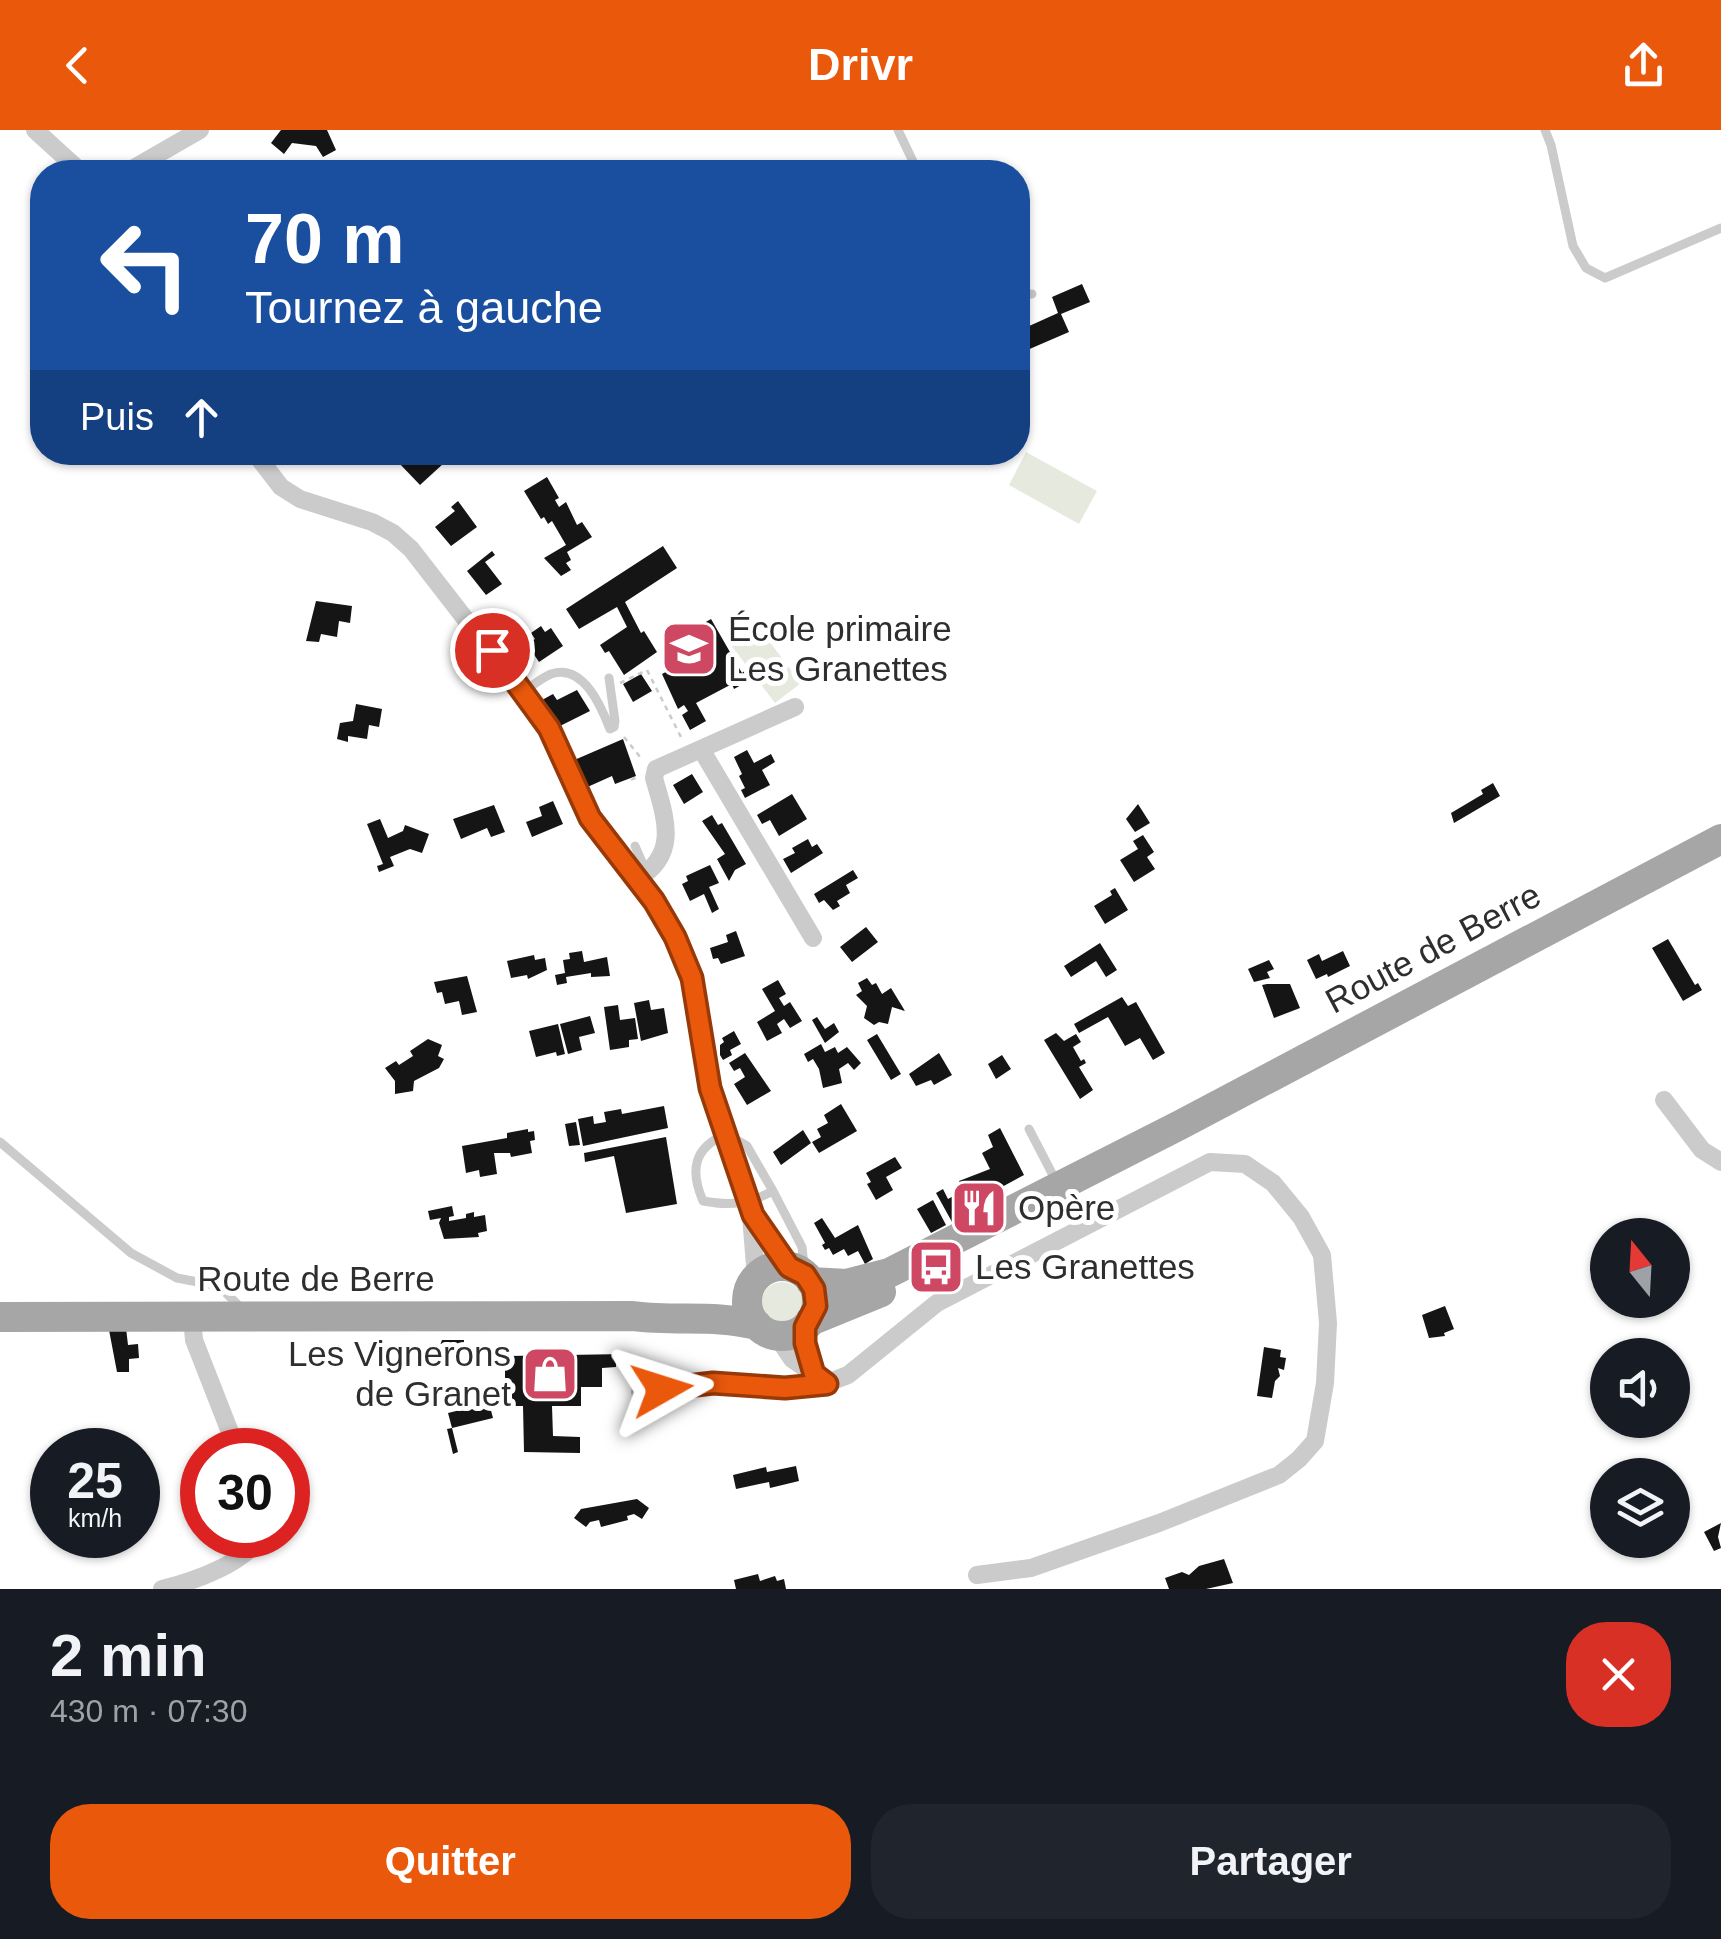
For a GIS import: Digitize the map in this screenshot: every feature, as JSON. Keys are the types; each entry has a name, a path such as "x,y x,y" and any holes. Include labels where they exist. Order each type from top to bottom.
{"main road":[{"name":"Route de Berre","path":"801,1274 846,1284 889,1273 1180,1125 1721,839"},
{"name":"Route de Berre","path":"0,1317 716,1317 787,1327 913,1279 1090,1186 1180,1125"},
{"path":"771,1268 801,1274 816,1306 787,1327 748,1306 753,1282 771,1268"},
{"name":"Route de Berre","path":"633,1316 716,1300 753,1282"}],"street":[{"path":"35,130 67,160"},
{"path":"148,160 200,130"},
{"path":"264,465 281,487 300,499 372,522 402,541 524,692 549,728 590,818 642,876 692,978 704,1067 751,1209 753,1282"},
{"path":"642,876 663,854 668,832 654,773 694,748 796,707"},
{"path":"694,748 813,938"},
{"path":"1664,1100 1702,1150 1721,1162"},
{"path":"640,1392 713,1383 785,1388 848,1376 938,1303 1210,1162 1245,1164 1273,1183 1301,1217 1322,1255 1328,1323 1325,1382 1315,1440 1300,1459 1280,1474 1160,1523 1032,1568 977,1574"},
{"path":"751,1209 801,1274"},
{"path":"192,1317 194,1340 228,1428"},
{"path":"787,1327 792,1359 821,1379"},
{"path":"787,1327 821,1379"},
{"path":"162,1589 190,1582 236,1558"}],"lane":[{"path":"898,130 912,160"},
{"path":"1545,130 1573,246 1586,268 1605,278 1721,228"},
{"path":"524,692 550,674 579,678 590,689 610,729 615,720 609,678"},
{"path":"634,846 642,876"},
{"path":"960,1254 969,1242 1056,1196 1058,1186 1029,1129"},
{"path":"773,1191 751,1209 703,1201 694,1180 696,1157 712,1140 726,1134 747,1146 773,1191 802,1247 801,1274"},
{"path":"0,1142 132,1253 176,1278 219,1286 248,1317"}],"path":[{"path":"625,680 647,670 694,748"},
{"path":"666,706 674,702"},
{"path":"629,742 649,767"},
{"path":"631,780 637,776"}],"shaded area":[{"path":"1030,454 1097,491 1079,524 1009,485 1019,465 1030,465"},
{"path":"753,620 801,683 775,703 727,640"},
{"path":"782,1282 796,1288 802,1302 796,1316 782,1322 768,1316 762,1302 768,1288"}],"building":[{"path":"281,130 327,130 336,150 323,157 316,146 292,143 284,154 271,143"},
{"path":"1082,284 1090,302 1061,314 1069,332 1030,349 1030,326 1058,313 1052,297"},
{"path":"401,465 442,465 420,485"},
{"path":"547,477 559,498 555,500 559,507 566,502 577,525 582,522 592,537 567,552 571,560 566,563 571,570 561,576 544,558 566,545 552,521 548,524 544,517 541,519 524,491"},
{"path":"458,501 477,527 451,546 435,527 455,511 451,507"},
{"path":"663,546 677,568 625,602 641,633 644,631 657,652 624,675 609,651 605,653 600,645 627,627 617,607 579,629 566,609"},
{"path":"492,551 495,555 485,562 502,584 486,595 467,571"},
{"path":"316,601 352,606 350,623 339,621 337,637 321,634 319,642 306,641"},
{"path":"711,619 742,673 747,669 752,679 734,689 732,684 696,703 706,721 690,730 682,715 688,711 684,705 678,709 662,674 679,665 670,648"},
{"path":"541,626 545,632 551,628 563,646 539,662 527,644 535,639 531,633"},
{"path":"641,674 652,691 633,702 623,684"},
{"path":"577,690 590,711 558,727 542,700 553,694 557,700"},
{"path":"356,704 382,709 379,727 369,725 367,739 337,739 340,723 353,721"},
{"path":"623,739 636,776 615,784 612,776 583,789 572,761"},
{"path":"747,750 754,763 771,754 775,762 762,770 770,785 745,798 739,776 742,774 734,757"},
{"path":"692,774 703,792 684,804 673,785"},
{"path":"1493,783 1500,796 1454,823 1451,813 1483,794 1481,790"},
{"path":"792,794 807,819 779,836 770,820 762,824 757,815"},
{"path":"553,801 563,824 532,837 526,822 542,816 539,807"},
{"path":"1138,804 1150,823 1135,832 1126,819"},
{"path":"494,805 505,832 491,837 487,828 461,839 453,819"},
{"path":"712,815 718,825 722,823 746,864 735,870 729,881 717,859 725,854 702,821"},
{"path":"380,819 388,838 403,831 405,825 429,834 422,853 410,849 390,857 394,866 379,872 377,866 383,864 367,824"},
{"path":"1143,835 1154,852 1147,857 1155,869 1134,882 1120,860 1138,849 1133,841"},
{"path":"808,839 812,847 817,844 823,853 791,873 783,859"},
{"path":"710,865 719,883 709,887 719,909 712,913 704,894 690,901 682,884 688,881 686,876"},
{"path":"853,870 858,878 846,885 850,893 837,901 840,906 833,910 824,900 819,903 814,894"},
{"path":"1115,888 1128,910 1105,924 1094,906 1112,895 1110,891"},
{"path":"866,927 878,942 852,962 840,947"},
{"path":"736,931 745,956 721,964 718,958 713,959 710,948 728,942 726,935"},
{"path":"1668,939 1695,985 1698,983 1702,990 1683,1001 1652,948"},
{"path":"1100,943 1117,970 1106,977 1096,961 1071,977 1064,966"},
{"path":"582,951 584,962 607,957 610,976 591,977 591,973 566,977 567,983 557,985 555,975 565,973 563,960 570,959 569,953"},
{"path":"1343,951 1350,966 1316,979 1307,960 1319,954 1322,961"},
{"path":"534,955 535,960 545,958 547,970 528,979 527,975 511,978 507,961"},
{"path":"1269,960 1274,969 1267,972 1270,978 1254,982 1248,969"},
{"path":"467,976 477,1012 462,1015 459,1001 445,1004 434,982"},
{"path":"867,978 872,985 876,983 882,994 891,988 905,1011 892,1007 888,1024 874,1025 864,1018 867,1006 856,995 862,991 858,983"},
{"path":"778,980 786,994 779,998 784,1006 790,1002 802,1021 790,1028 784,1019 777,1024 782,1033 767,1041 757,1022 775,1011 762,989"},
{"path":"1290,984 1300,1008 1274,1018 1262,985"},
{"path":"1122,997 1128,1006 1136,1002 1165,1053 1153,1060 1140,1038 1125,1046 1108,1017 1079,1033 1074,1024"},
{"path":"649,1000 651,1010 664,1008 668,1033 641,1041 634,1003"},
{"path":"618,1005 620,1020 635,1018 638,1039 629,1040 629,1047 610,1050 604,1007"},
{"path":"590,1016 595,1033 579,1037 582,1050 568,1054 560,1024"},
{"path":"817,1017 825,1029 834,1023 839,1032 825,1043 812,1020"},
{"path":"558,1024 565,1054 536,1057 529,1031"},
{"path":"734,1031 741,1044 723,1060 722,1038"},
{"path":"1056,1033 1064,1041 1076,1034 1081,1042 1073,1047 1086,1063 1079,1067 1093,1090 1080,1099 1044,1040"},
{"path":"877,1034 901,1074 891,1080 867,1040"},
{"path":"428,1039 442,1045 438,1056 444,1059 439,1068 414,1081 413,1091 395,1094 395,1081 385,1068 413,1056 410,1051"},
{"path":"821,1044 825,1052 835,1047 838,1053 847,1047 861,1063 854,1070 848,1063 839,1069 842,1083 823,1088 819,1069 813,1059 808,1062 804,1054"},
{"path":"745,1053 771,1091 747,1105 734,1084 745,1077 740,1068 734,1071 729,1063"},
{"path":"939,1053 952,1075 934,1085 931,1080 916,1086 909,1074"},
{"path":"1002,1055 1011,1069 996,1079 988,1064"},
{"path":"841,1104 857,1131 819,1153 812,1142 821,1137 817,1129 828,1123 824,1115"},
{"path":"664,1106 668,1128 583,1146 578,1119 593,1116 594,1124 606,1122 604,1112 621,1109 622,1114"},
{"path":"576,1122 580,1145 569,1146 565,1124"},
{"path":"1000,1128 1024,1175 1000,1188 990,1196 992,1200 952,1222 936,1193 943,1189 948,1199 964,1190 959,1181 990,1169 982,1153 993,1147 988,1135"},
{"path":"803,1130 811,1143 781,1165 773,1152"},
{"path":"534,1131 535,1140 530,1141 532,1153 511,1157 510,1153 494,1153 497,1174 480,1177 479,1170 466,1173 462,1146 507,1138 507,1133"},
{"path":"666,1137 677,1204 626,1213 614,1156 585,1162 584,1153"},
{"path":"895,1157 902,1168 886,1177 893,1190 876,1200 866,1173"},
{"path":"933,1200 946,1225 931,1233 917,1209"},
{"path":"452,1206 454,1216 449,1221 474,1212 474,1217 485,1215 487,1231 478,1233 479,1237 444,1239 441,1218 430,1220 428,1211"},
{"path":"822,1218 835,1238 858,1225 873,1259 865,1264 858,1251 848,1256 844,1249 833,1255 829,1248 825,1250 814,1223"},
{"path":"1445,1306 1454,1329 1445,1336 1429,1338 1422,1315"},
{"path":"126,1328 128,1345 138,1344 139,1358 129,1359 129,1372 117,1372 109,1330"},
{"path":"442,1340 464,1340 464,1363 443,1363 442,1353 437,1353"},
{"path":"1264,1347 1281,1350 1280,1357 1286,1358 1284,1370 1278,1368 1280,1376 1272,1398 1257,1396"},
{"path":"625,1354 625,1362 602,1368 602,1387 581,1387 581,1406 552,1406 553,1436 580,1437 580,1453 524,1452 523,1406 505,1406 505,1356"},
{"path":"489,1403 493,1418 452,1428 448,1413"},
{"path":"452,1428 458,1452 453,1454 447,1429"},
{"path":"796,1466 799,1481 770,1488 769,1482 736,1489 733,1475 766,1467 767,1472"},
{"path":"637,1499 649,1508 642,1519 634,1514 627,1516 628,1520 601,1527 599,1520 586,1527 574,1518 581,1509"},
{"path":"1721,1523 1721,1548 1714,1551 1704,1532"},
{"path":"1224,1559 1233,1583 1206,1589 1169,1589 1165,1578 1182,1572 1189,1575 1199,1566"},
{"path":"758,1574 760,1581 775,1576 777,1581 784,1579 786,1589 736,1589 734,1580"}],"place":[{"name":"École primaire Les Granettes","path":"689,649"},
{"name":"Opère","path":"979,1208"},
{"name":"Les Granettes","path":"936,1267"},
{"name":"Les Vignerons de Granet","path":"550,1374"}],"route":[{"path":"492,650 549,728 590,818 642,884 675,937 697,1000 704,1067 753,1215 789,1267 811,1282 816,1297 814,1314 805,1327 805,1343 814,1374 827,1384 785,1388 713,1383 662,1389"}]}
